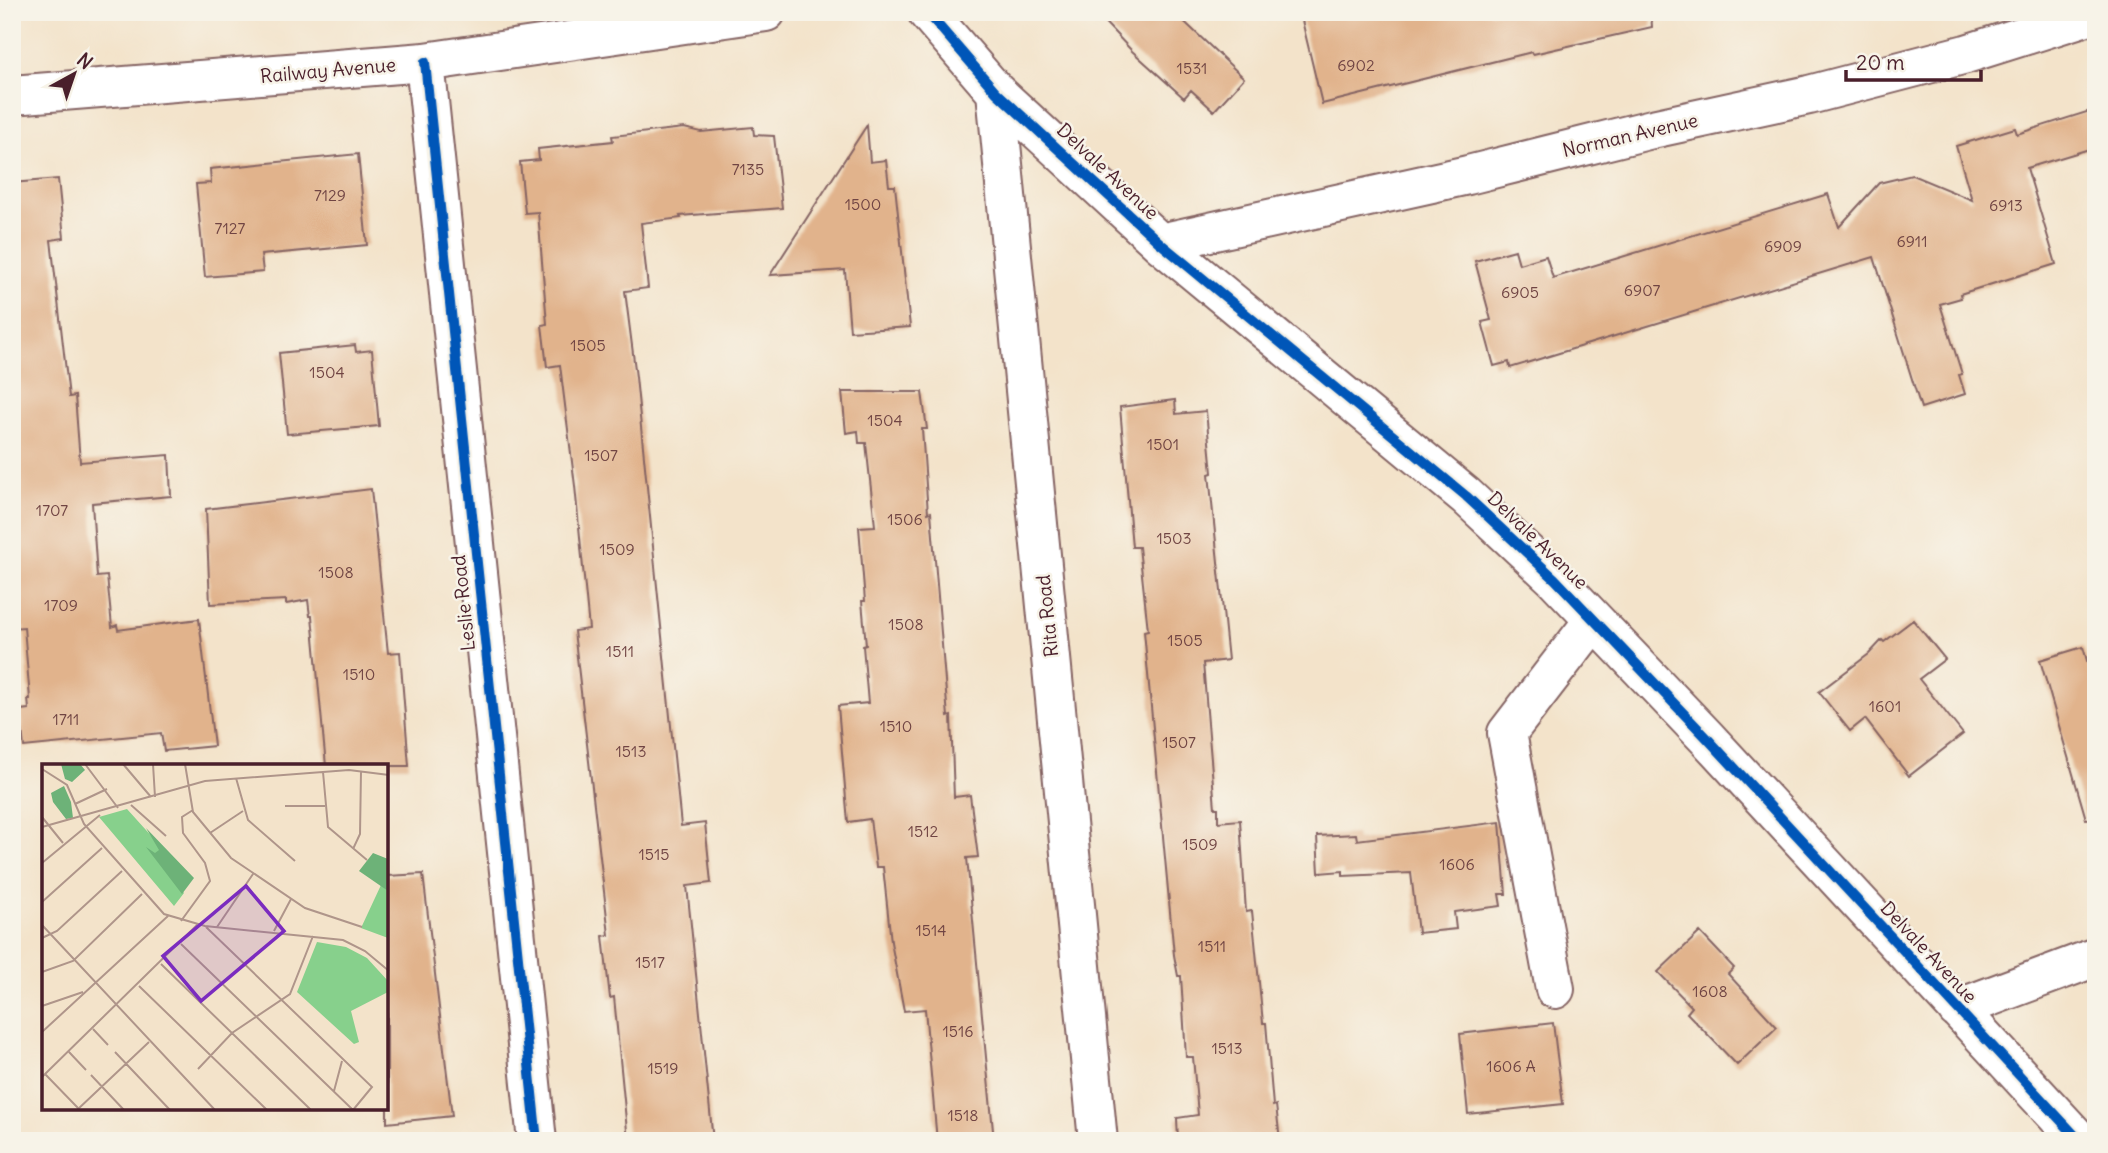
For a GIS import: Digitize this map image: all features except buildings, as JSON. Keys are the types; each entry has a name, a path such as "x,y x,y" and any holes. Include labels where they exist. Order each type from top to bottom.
{"street":[{"name":"Railway Avenue","path":"12,95 425,62 766,12"},
{"name":"Delvale Avenue","path":"927,12 996,92 1160,243 1466,496 1555,579 1707,738 2080,1141"},
{"name":"Norman Avenue","path":"1160,243 1468,175 1652,129 1809,95 1966,54 2096,13"},
{"name":"Leslie Road","path":"425,62 537,1141"},
{"name":"Rita Road","path":"996,92 1098,1141"},
{"path":"1555,989 1507,733 1594,620"},
{"path":"1957,1009 2096,957"}],"cycle path":[{"path":"927,12 996,92 1160,243 1466,496 1555,579 1707,738 2080,1141"},
{"path":"425,62 537,1141"}]}
